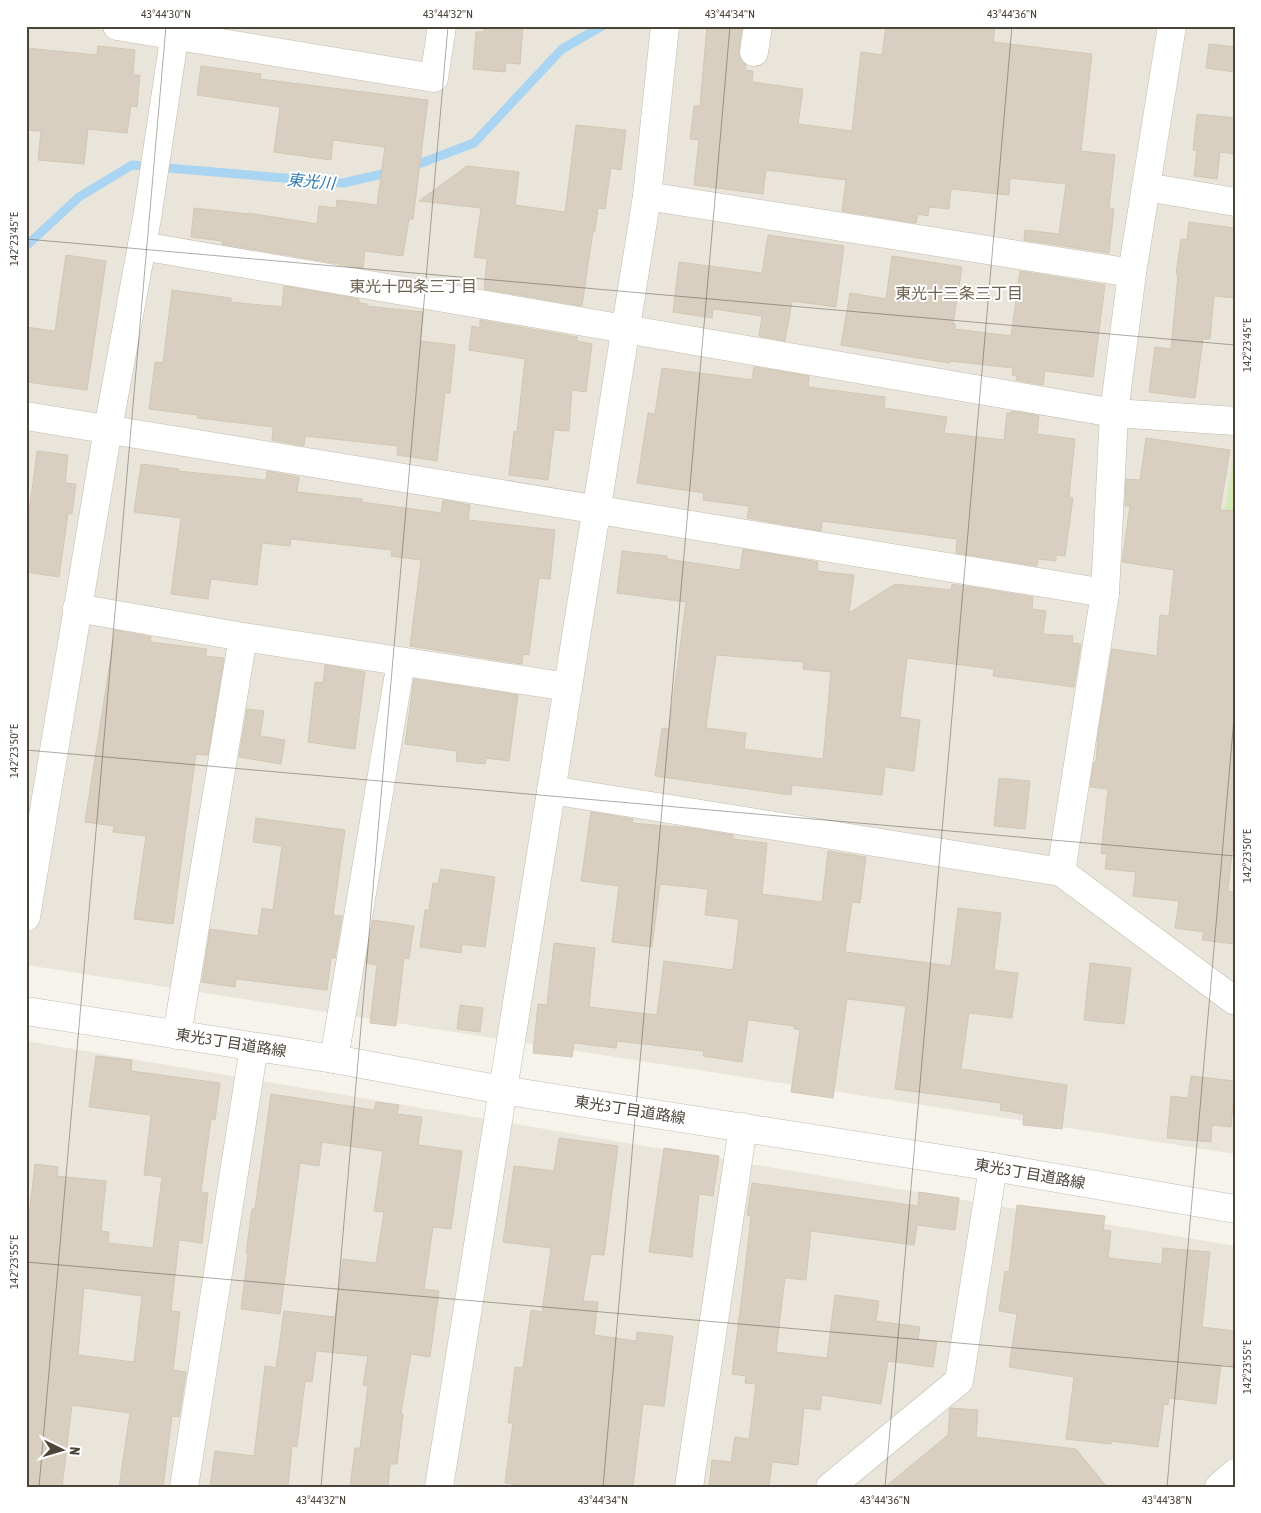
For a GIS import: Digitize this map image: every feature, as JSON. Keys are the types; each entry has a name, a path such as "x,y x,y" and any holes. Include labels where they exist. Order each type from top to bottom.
{"street":[{"path":"117,26 175,31 434,78 442,26"},
{"path":"439,1487 647,196 665,26"},
{"path":"1060,872 1105,593 1114,413 1132,273 1172,26"},
{"path":"26,917 108,428 147,218 175,31"},
{"path":"1146,187 1235,202"},
{"path":"647,196 1132,273"},
{"path":"142,246 1114,413 1235,422"},
{"path":"26,416 1105,593"},
{"path":"77,608 401,662 568,687"},
{"path":"177,1035 243,636"},
{"path":"334,1059 401,662"},
{"path":"551,790 1060,872 1233,996"},
{"name":"東光3丁目道路線","path":"26,1011 334,1059 502,1090 993,1167 1235,1209"},
{"path":"184,1487 254,1047"},
{"path":"689,1487 743,1127"},
{"path":"830,1487 959,1381 993,1167"},
{"path":"1219,1487 1235,1473"}],"shaded area":[{"path":"26,26 1235,26 1235,1154 26,965"},
{"path":"26,1041 1235,1246 1235,1487 26,1487"}],"green space":[{"path":"1235,450 1235,563 1217,560"}],"building":[{"path":"485,26 523,26 520,64 506,63 505,72 473,69 476,32 484,32"},
{"path":"707,26 742,26 739,57 746,65 745,70 753,71 752,82 803,89 798,124 852,131 861,52 882,55 886,26 995,26 993,42 1092,54 1081,151 1115,155 1109,208 1114,209 1109,253 1024,240 1025,230 1059,234 1066,184 1010,178 1009,195 951,189 949,209 929,207 928,216 918,214 916,223 842,211 846,180 766,170 763,194 694,185 699,140 690,139 694,106 700,106"},
{"path":"1209,44 1235,47 1235,72 1206,68"},
{"path":"98,46 135,50 133,75 140,75 137,107 131,106 127,133 88,129 84,164 38,160 41,131 26,130 26,48 97,55"},
{"path":"201,66 261,74 260,79 428,100 413,219 409,219 403,256 365,251 363,268 222,244 223,241 191,237 194,208 249,213 317,224 319,206 336,208 337,200 377,205 385,147 333,140 331,160 274,152 280,107 197,95"},
{"path":"1197,114 1235,118 1235,154 1220,152 1217,179 1194,176 1197,150 1193,150"},
{"path":"576,125 626,130 621,170 611,168 605,209 598,208 582,306 484,289 487,259 474,257 481,208 419,201 467,166 519,172 515,205 565,212"},
{"path":"1189,222 1235,228 1235,298 1214,296 1210,339 1203,339 1195,398 1149,392 1155,347 1171,349 1178,275 1176,274 1181,239 1187,240"},
{"path":"768,235 844,246 836,307 792,301 785,341 759,336 762,316 713,309 712,318 673,312 679,262 762,273"},
{"path":"66,255 106,261 87,390 26,382 26,327 55,331"},
{"path":"892,256 962,267 953,324 955,324 955,329 1011,336 1020,271 1105,285 1093,377 1045,371 1043,385 1016,380 1017,376 1012,375 1013,368 950,361 950,363 841,345 850,293 886,299"},
{"path":"284,286 359,299 359,303 367,304 367,306 423,312 420,341 455,345 450,393 445,393 437,461 397,455 398,446 305,436 304,446 272,440 273,427 197,418 197,415 149,409 155,362 163,363 172,290 231,298 231,302 282,307"},
{"path":"480,320 577,337 577,341 592,344 586,392 572,390 569,431 554,430 548,480 509,475 514,431 517,432 525,359 469,350 472,326 480,328"},
{"path":"754,367 809,376 808,387 885,397 884,408 947,417 944,433 1004,440 1007,413 1012,411 1039,416 1037,434 1075,439 1069,497 1073,498 1065,556 1056,555 1056,561 1038,559 1037,566 956,553 957,539 822,521 821,531 747,518 749,506 703,500 704,493 637,483 648,413 655,414 662,368 752,380"},
{"path":"1146,438 1230,450 1220,510 1235,511 1235,825 1228,891 1235,892 1235,944 1202,940 1204,932 1175,928 1179,901 1133,896 1136,872 1105,869 1107,854 1101,853 1108,789 1090,787 1094,762 1096,762 1098,735 1112,649 1157,656 1160,615 1169,616 1174,570 1122,562 1130,506 1125,506 1126,479 1140,480"},
{"path":"37,451 68,455 65,483 76,484 72,514 68,513 59,577 26,572 26,520 28,521"},
{"path":"141,464 179,469 178,471 266,480 267,471 299,477 297,492 362,499 362,502 441,513 443,500 470,505 468,520 555,530 550,579 539,578 529,655 523,654 522,664 410,646 421,560 391,556 392,550 291,539 290,546 262,543 257,585 211,579 208,599 171,594 181,518 134,512"},
{"path":"743,549 818,562 817,571 854,575 849,613 895,584 951,590 952,584 1033,597 1032,609 1046,611 1043,634 1073,636 1072,643 1081,644 1074,687 993,676 994,669 907,658 900,717 920,720 914,771 885,767 882,795 792,785 791,795 655,776 662,728 669,729 686,602 617,593 622,551 667,556 667,559 740,570","holes":["716,655 804,662 803,669 831,672 823,759 744,749 746,733 706,728"]},
{"path":"115,630 151,637 150,642 207,649 205,656 224,658 208,755 196,754 173,924 134,919 146,836 113,832 114,826 85,822"},
{"path":"325,665 365,672 355,749 308,742 315,682 323,683"},
{"path":"414,679 518,695 509,761 486,758 485,764 456,761 457,751 405,744"},
{"path":"247,709 264,711 260,736 285,740 281,764 239,757"},
{"path":"999,778 1030,781 1025,829 994,826"},
{"path":"591,812 633,819 632,823 690,828 733,835 733,839 767,843 762,894 822,902 828,851 866,857 860,903 852,902 845,952 951,966 958,908 1001,913 994,970 1018,973 1012,1018 969,1013 961,1069 1067,1085 1062,1129 1023,1125 1024,1114 1000,1110 1001,1103 895,1089 906,1006 847,999 833,1098 791,1092 800,1030 794,1029 794,1026 748,1020 742,1062 703,1056 704,1051 617,1041 616,1048 574,1043 572,1057 533,1053 538,1004 547,1005 554,943 595,948 589,1007 657,1015 664,961 733,970 739,919 705,915 708,889 660,884 652,947 612,942 619,886 581,881"},
{"path":"256,818 345,830 333,915 342,916 335,958 331,958 327,990 236,979 235,987 202,982 210,929 258,936 262,908 273,910 282,846 253,842"},
{"path":"441,869 495,877 485,947 462,944 461,953 420,947 425,910 429,910 433,883 438,884"},
{"path":"373,920 414,926 409,959 404,958 396,1026 370,1023 377,965 366,963"},
{"path":"1090,963 1131,968 1124,1024 1084,1020"},
{"path":"460,1005 483,1008 480,1032 457,1029"},
{"path":"96,1056 132,1060 131,1071 220,1083 215,1120 211,1119 201,1192 208,1193 202,1243 179,1240 171,1311 180,1312 173,1370 186,1372 179,1417 172,1416 163,1487 119,1487 130,1413 72,1405 62,1487 26,1487 26,1364 30,1330 26,1330 26,1270 29,1216 35,1164 58,1167 57,1176 106,1181 101,1231 109,1232 108,1243 153,1248 162,1177 144,1175 151,1115 89,1107","holes":["84,1288 142,1296 134,1362 78,1355"]},
{"path":"1191,1076 1235,1081 1231,1127 1212,1125 1211,1142 1167,1138 1171,1096 1188,1098"},
{"path":"271,1094 374,1110 376,1102 399,1105 397,1114 422,1117 418,1145 462,1151 451,1229 433,1227 424,1289 439,1291 430,1357 411,1354 401,1413 403,1414 397,1464 390,1464 388,1487 350,1487 355,1448 360,1448 368,1386 363,1385 368,1356 316,1351 312,1382 305,1381 297,1447 292,1446 288,1487 210,1487 215,1451 254,1456 265,1366 276,1368 284,1311 335,1317 343,1259 376,1263 384,1212 374,1211 383,1151 322,1142 319,1166 300,1163 280,1314 241,1309 252,1209 255,1209"},
{"path":"559,1138 618,1146 604,1255 591,1254 583,1301 598,1302 594,1335 636,1341 637,1332 673,1336 664,1406 643,1404 633,1487 536,1487 505,1483 513,1423 508,1423 515,1367 523,1368 531,1310 542,1312 551,1248 503,1242 514,1166 554,1171"},
{"path":"664,1148 719,1156 713,1196 699,1194 692,1257 649,1252"},
{"path":"752,1183 918,1206 919,1192 959,1198 955,1230 917,1225 914,1245 811,1231 806,1280 785,1278 776,1352 827,1358 835,1295 879,1301 876,1321 920,1327 918,1340 937,1342 933,1367 888,1361 881,1404 822,1395 820,1410 804,1408 798,1465 772,1462 769,1487 709,1487 712,1460 731,1462 735,1437 749,1439 756,1384 745,1383 746,1376 732,1374 751,1216 747,1215"},
{"path":"1017,1205 1105,1216 1103,1230 1111,1231 1108,1258 1162,1264 1163,1248 1210,1252 1202,1327 1235,1331 1235,1366 1221,1364 1216,1404 1169,1398 1168,1405 1164,1404 1158,1447 1111,1441 1111,1444 1066,1439 1074,1377 1009,1367 1017,1314 999,1311 1005,1271 1009,1272"},
{"path":"950,1408 978,1410 976,1437 1076,1449 1107,1487 885,1487 948,1435"}],"waterway":[{"name":"東光川","path":"408,168 474,143 562,49 602,26"},
{"name":"東光川","path":"26,246 79,197 132,165 343,183 391,172"}],"district":[{"name":"東光十四条三丁目","path":"413,286"},
{"name":"東光十三条三丁目","path":"959,293"}]}
